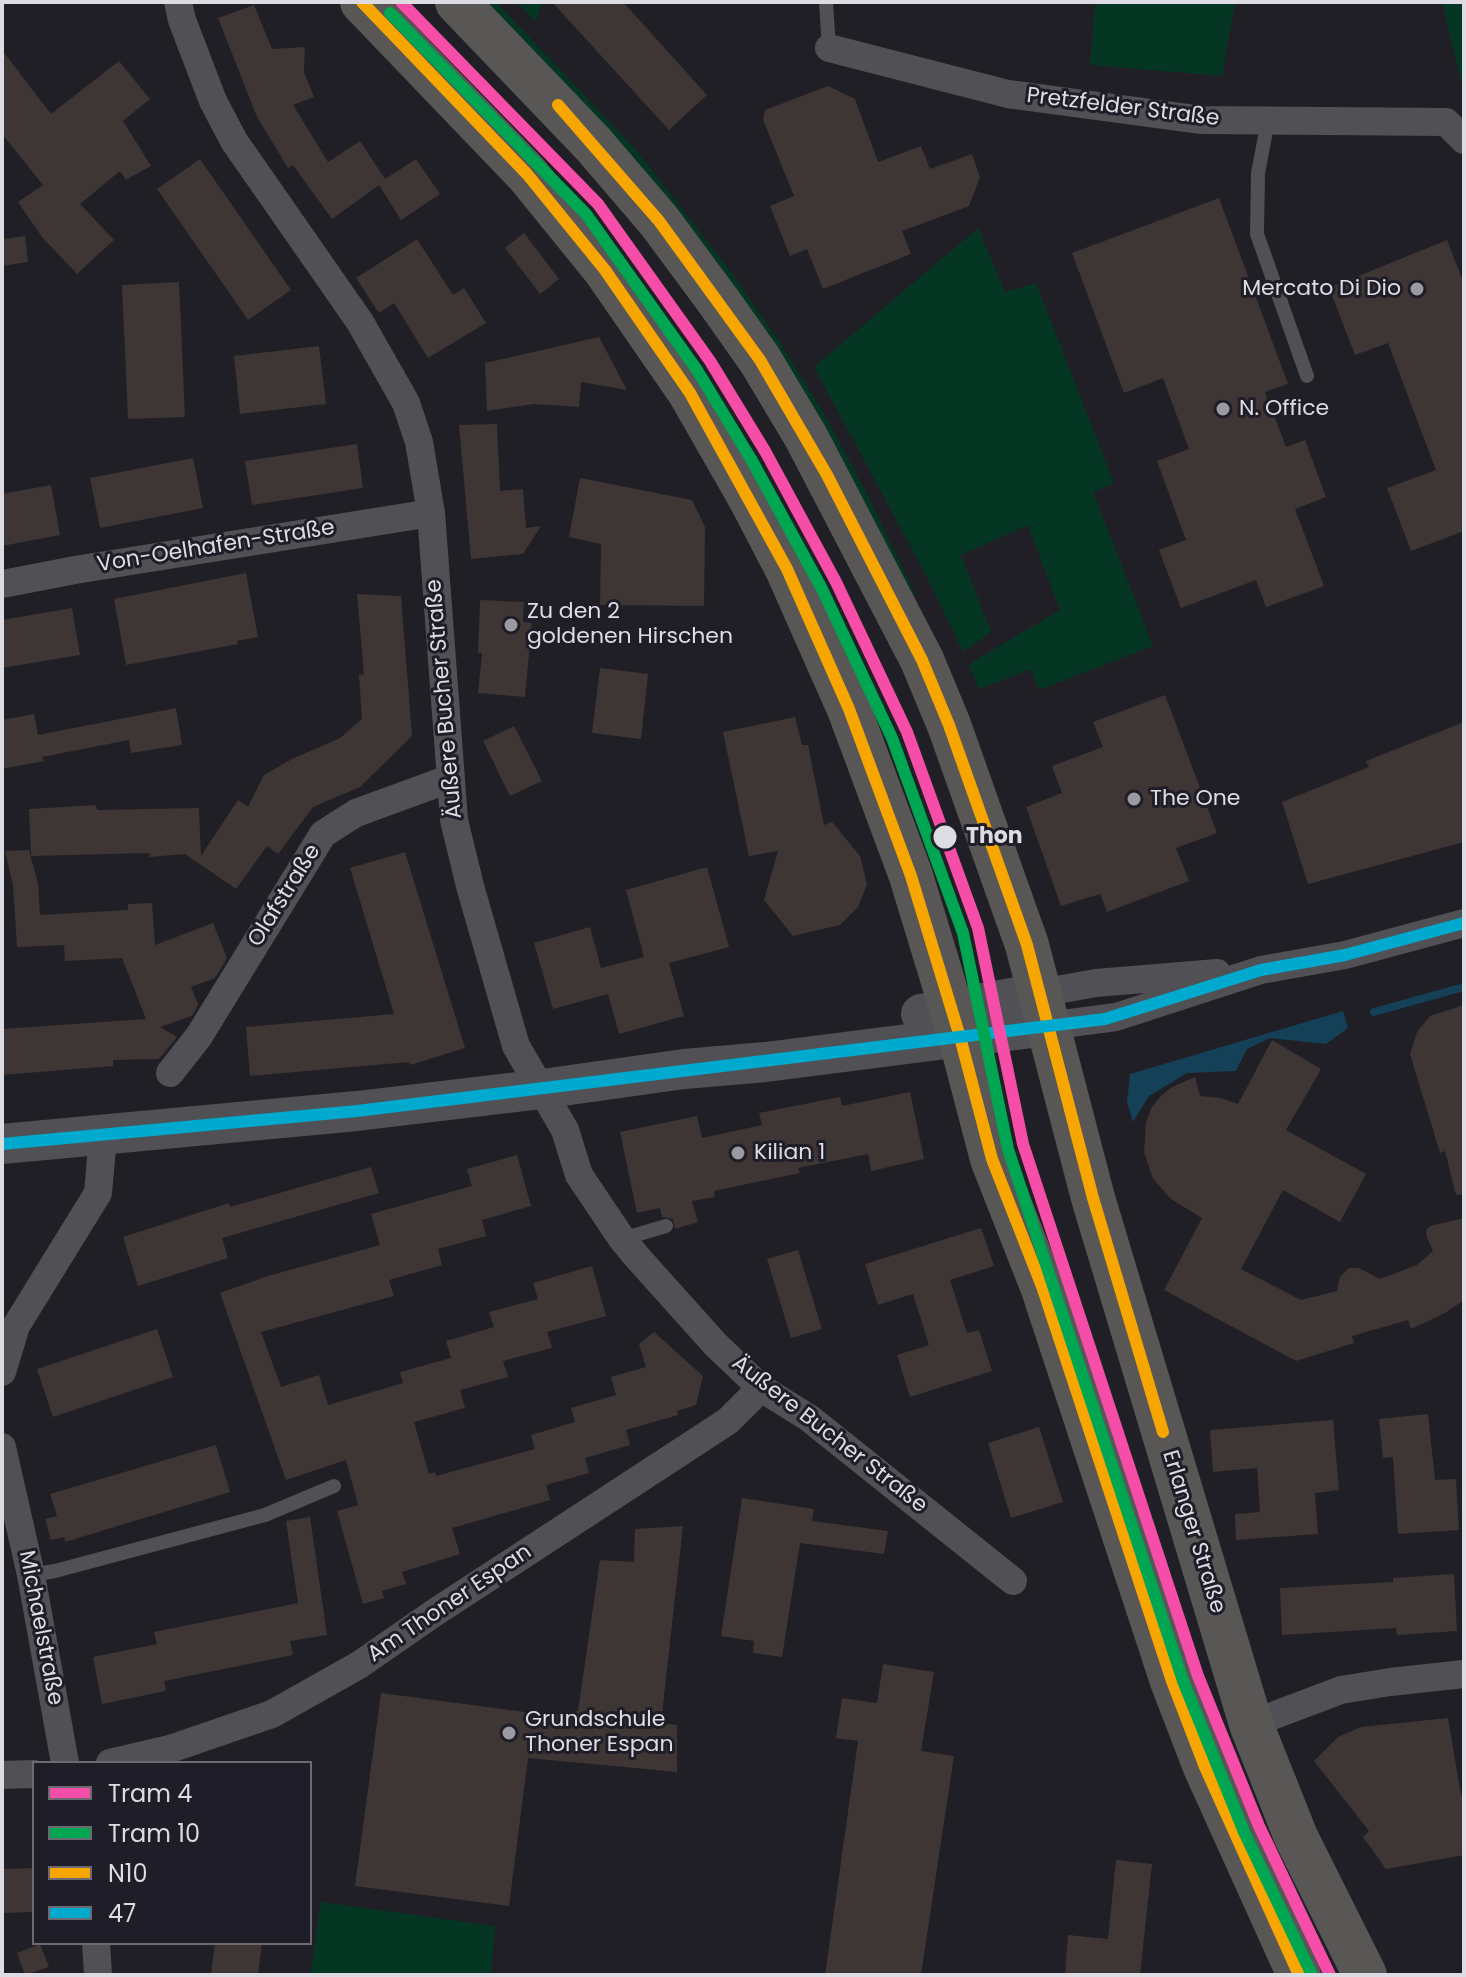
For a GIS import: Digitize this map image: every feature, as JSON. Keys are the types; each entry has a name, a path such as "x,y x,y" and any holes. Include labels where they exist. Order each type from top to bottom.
{"main road":[{"path":"362,2 558,210 605,270 690,393 769,533 844,697 911,876 956,1023 992,1159 1043,1289 1178,1696 1245,1859 1299,1975"},
{"name":"Erlanger Straße","path":"457,2 563,111 659,221 760,360 806,437 910,636 941,705 1017,915 1093,1198 1251,1724 1296,1837 1365,1975"},
{"path":"2,1144 103,1137 766,1062 956,1023 1044,1010"}],"street":[{"name":"Äußere Bucher Straße","path":"178,2 213,101 234,141 360,322 406,403 419,442 431,513 454,820 516,1046 565,1130 579,1175 622,1239 715,1344 761,1388 809,1418 1013,1581"},
{"name":"Pretzfelder Straße","path":"829,48 1008,94 1202,120 1446,122 1464,140"},
{"name":"Von-Oelhafen-Straße","path":"2,584 431,513"},
{"name":"Olafstraße","path":"170,1073 199,1036 323,834 356,813 449,779"},
{"path":"1044,1010 1096,983 1261,970 1345,955 1464,923"},
{"path":"2,1372 16,1326 98,1193 103,1137"},
{"name":"Am Thoner Espan","path":"119,1761 170,1749 272,1714 359,1665 728,1421 761,1388"},
{"name":"Michaelstraße","path":"2,1447 31,1575 65,1761"},
{"path":"1251,1724 1341,1690 1464,1674"},
{"path":"2,1775 32,1774"},
{"path":"96,1945 98,1975"}],"lane":[{"path":"826,2 829,48"},
{"path":"1268,121 1258,173 1257,234 1307,376"},
{"path":"622,1239 666,1226"},
{"path":"31,1575 265,1515 334,1486"}],"green space":[{"path":"483,2 496,2 636,150 728,268 823,412 915,594 906,598"},
{"path":"517,2 542,2 536,22"},
{"path":"1095,2 1235,2 1222,76 1090,65"},
{"path":"1442,2 1464,2 1464,91 1460,76"},
{"path":"978,228 1005,292 1036,283 1114,483 1093,492 1153,646 1039,690 1031,669 979,689 969,664 1060,610 1028,525 961,555 991,632 963,652 925,573 814,367"},
{"path":"321,1902 495,1926 491,1975 310,1975"}],"water":[{"path":"1343,1011 1348,1028 1326,1044 1270,1038 1247,1049 1236,1071 1187,1073 1149,1096 1133,1122 1127,1102 1130,1074"}],"building":[{"path":"552,2 623,2 707,95 669,130"},
{"path":"254,5 272,49 305,47 304,72 314,97 293,105 328,162 360,141 385,179 416,159 440,194 401,220 379,185 332,219 293,165 288,168 257,117 218,18"},
{"path":"2,50 51,114 119,61 150,99 123,121 151,166 126,180 120,171 80,204 114,240 77,274 42,237 18,202 43,185 2,134"},
{"path":"828,86 855,99 878,162 921,146 930,169 972,154 980,177 969,206 902,231 911,254 823,289 807,249 790,256 770,206 794,196 763,120 765,110"},
{"path":"200,159 291,290 248,320 157,189"},
{"name":"N. Office","path":"1219,198 1288,384 1265,392 1286,447 1305,440 1326,497 1295,509 1324,586 1266,607 1256,580 1181,608 1159,550 1186,540 1157,461 1189,449 1163,378 1124,393 1072,253"},
{"path":"524,233 559,279 540,294 505,248"},
{"path":"25,236 28,262 2,266 2,239"},
{"path":"417,239 453,295 464,288 486,323 428,358 394,303 379,313 356,278"},
{"path":"1447,240 1464,284 1464,531 1411,551 1387,488 1436,470 1388,343 1355,355 1329,288"},
{"path":"179,282 185,417 128,419 122,285"},
{"path":"599,337 627,390 581,382 579,407 534,404 487,411 485,363"},
{"path":"319,346 326,404 240,414 234,356"},
{"path":"497,424 500,491 523,489 526,528 541,526 523,554 471,559 459,425"},
{"path":"357,444 363,488 252,505 245,461"},
{"path":"193,458 203,508 100,528 90,478"},
{"path":"580,478 692,500 705,527 704,606 600,605 601,544 569,537"},
{"path":"51,485 60,535 2,546 2,494"},
{"path":"246,573 258,637 237,641 238,644 126,665 114,599"},
{"path":"357,594 401,596 412,736 360,787 313,807 278,854 267,846 236,889 185,854 150,857 149,853 31,856 29,809 96,805 97,810 199,808 201,856 238,800 248,807 264,775 340,738 362,719 359,675 364,674"},
{"path":"480,600 524,602 523,622 532,623 525,697 478,693 482,653 478,653"},
{"path":"72,608 80,655 2,668 2,620"},
{"path":"600,668 648,674 641,739 592,733"},
{"name":"The One","path":"1165,695 1217,833 1176,848 1189,881 1107,912 1100,894 1061,906 1026,807 1062,793 1052,766 1103,747 1093,722"},
{"path":"176,708 182,745 131,753 129,740 42,757 44,761 2,769 2,720 34,714 38,735"},
{"path":"795,717 802,745 808,745 824,825 832,822 860,856 867,884 858,907 840,925 793,936 764,900 778,851 749,856 723,732"},
{"path":"1464,722 1464,842 1308,884 1282,802 1369,767 1366,761"},
{"path":"514,726 542,781 510,796 483,741"},
{"path":"29,850 38,884 40,915 128,910 128,904 152,903 155,945 213,923 227,958 215,978 191,987 198,1004 192,1016 160,1027 177,1037 159,1059 113,1060 113,1066 2,1075 2,1029 146,1019 122,958 65,961 64,945 17,947 13,885 5,851"},
{"path":"405,852 465,1048 410,1065 409,1062 250,1076 246,1027 394,1014 350,868"},
{"path":"707,867 729,947 669,963 684,1016 619,1034 608,994 553,1009 534,943 590,927 601,968 644,957 626,890"},
{"path":"1464,1005 1464,1194 1456,1195 1445,1151 1440,1153 1410,1054 1417,1032 1430,1016"},
{"path":"1272,1040 1321,1069 1286,1130 1366,1174 1340,1222 1283,1190 1241,1269 1301,1300 1337,1291 1340,1277 1349,1268 1359,1268 1380,1279 1417,1265 1433,1251 1426,1230 1430,1226 1464,1218 1464,1300 1411,1329 1408,1320 1352,1336 1354,1343 1296,1361 1164,1290 1202,1218 1171,1199 1153,1179 1144,1152 1146,1122 1152,1107 1172,1087 1195,1077 1200,1096 1238,1104"},
{"name":"Kilian 1","path":"910,1092 924,1159 871,1171 868,1154 798,1168 800,1173 714,1191 715,1197 692,1201 698,1222 675,1229 673,1219 662,1217 660,1208 637,1213 620,1132 697,1116 702,1138 762,1125 759,1113 840,1097 842,1106"},
{"path":"517,1155 531,1206 482,1220 486,1236 438,1249 442,1265 389,1280 394,1296 261,1332 281,1387 319,1375 328,1405 403,1383 400,1372 451,1358 446,1341 494,1327 489,1312 538,1299 533,1283 592,1266 606,1316 547,1332 552,1348 503,1361 508,1377 460,1390 465,1408 414,1422 429,1474 435,1472 436,1476 535,1449 531,1435 575,1422 571,1408 616,1395 611,1377 646,1367 639,1344 654,1332 703,1376 696,1405 677,1411 678,1415 626,1430 630,1445 585,1458 589,1473 546,1485 550,1500 452,1528 460,1554 402,1572 406,1584 382,1591 384,1598 363,1604 337,1511 358,1505 346,1460 286,1480 220,1293 268,1276 380,1245 371,1214 472,1186 467,1169"},
{"path":"371,1167 379,1193 222,1238 228,1258 138,1286 123,1237 229,1203 230,1207"},
{"path":"981,1228 994,1266 950,1280 967,1333 979,1330 992,1371 910,1397 897,1355 929,1345 913,1294 878,1305 865,1264"},
{"path":"798,1250 822,1329 791,1338 767,1259"},
{"path":"157,1329 173,1377 53,1417 37,1369"},
{"path":"1428,1414 1435,1480 1456,1479 1459,1530 1398,1534 1393,1457 1383,1458 1379,1419"},
{"path":"1333,1420 1339,1490 1315,1493 1318,1534 1236,1540 1235,1514 1260,1512 1257,1468 1213,1472 1210,1430"},
{"path":"1039,1427 1063,1502 1011,1518 988,1443"},
{"path":"216,1445 230,1492 65,1542 64,1537 51,1540 45,1519 57,1516 50,1494"},
{"path":"742,1498 814,1509 812,1521 888,1531 884,1554 800,1543 782,1657 753,1653 754,1641 721,1636"},
{"path":"310,1517 327,1635 290,1641 293,1655 164,1681 166,1691 102,1704 93,1657 157,1644 154,1632 298,1603 286,1521"},
{"path":"683,1526 661,1723 677,1725 677,1772 528,1758 509,1906 355,1886 381,1693 548,1715 578,1711 600,1560 634,1562 635,1529"},
{"path":"1454,1574 1457,1631 1397,1635 1396,1628 1282,1635 1280,1588 1393,1582 1393,1578"},
{"path":"883,1664 934,1672 921,1751 954,1756 921,1975 825,1975 858,1741 836,1738 842,1698 877,1703"},
{"path":"1448,1718 1461,1795 1464,1795 1464,1855 1386,1869 1363,1837 1369,1831 1314,1761 1338,1737 1361,1727"},
{"path":"1116,1860 1152,1864 1140,1975 1065,1975 1068,1935 1108,1939"},
{"path":"32,1868 32,1912 2,1913 2,1869"},
{"path":"40,1945 49,1967 25,1975 17,1953"},
{"path":"215,1945 262,1945 258,1975 211,1975"}],"waterway":[{"path":"1374,1012 1464,987"}],"tram line":[{"name":"4","path":"401,2 598,204 710,361 765,451 836,582 907,732 978,928 1023,1144 1198,1676 1259,1826 1330,1975"},
{"name":"10","path":"390,13 586,214 697,370 751,459 822,589 892,738 963,933 1008,1149 1183,1681 1244,1832 1312,1975"}],"transit line":[{"name":"N10","path":"362,2 527,174 605,270 690,393 787,569 849,709 911,876 960,1037 992,1159 1043,1289 1172,1681 1205,1767 1299,1975"},
{"name":"N10","path":"558,105 659,221 760,360 827,475 922,660 949,725 1027,945 1093,1198 1163,1432"},
{"name":"47","path":"2,1144 357,1111 1105,1019 1261,970 1345,955 1464,923"}],"place":[{"name":"Mercato Di Dio","path":"1417,289"},
{"name":"N. Office","path":"1223,409"},
{"name":"Zu den 2 goldenen Hirschen","path":"511,625"},
{"name":"The One","path":"1134,799"},
{"name":"Thon","path":"945,837"},
{"name":"Kilian 1","path":"738,1153"},
{"name":"Grundschule Thoner Espan","path":"509,1733"}]}
